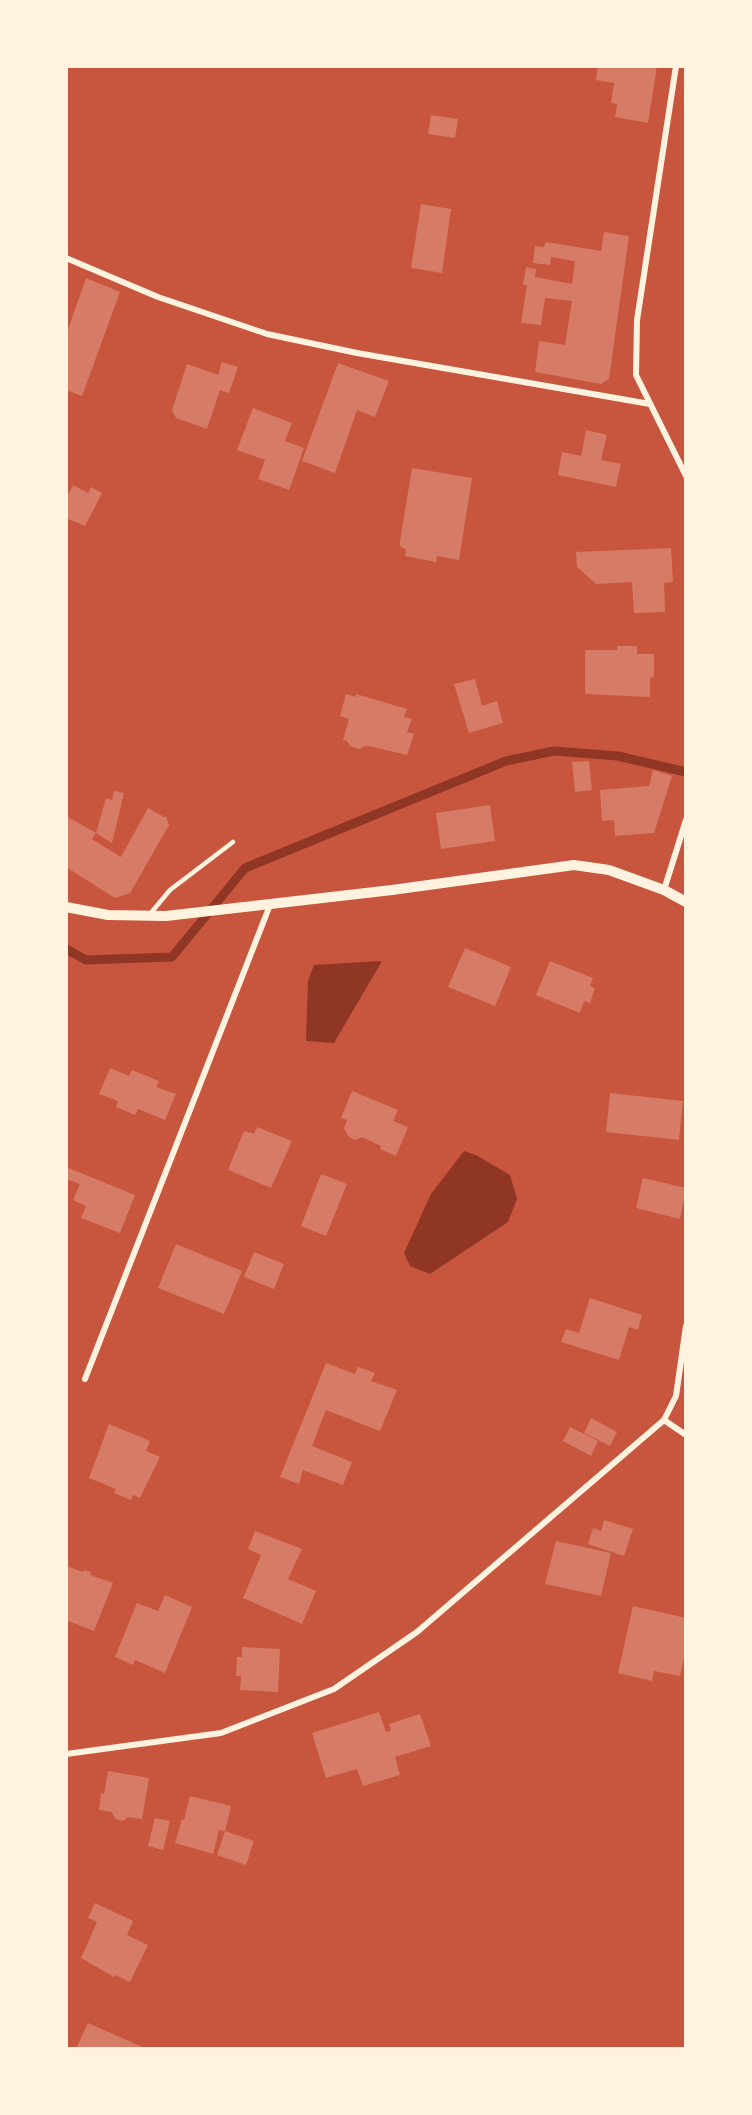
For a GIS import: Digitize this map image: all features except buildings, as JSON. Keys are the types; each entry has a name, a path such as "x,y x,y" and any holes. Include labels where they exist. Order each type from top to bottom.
{"street":[{"path":"676,66 638,320 636,375 686,476"},
{"path":"66,258 158,297 267,334 357,353 651,404"},
{"path":"664,890 686,820"},
{"path":"66,906 108,915 166,916 574,866 609,870 664,890 686,902"},
{"path":"85,1379 270,904"},
{"path":"66,1754 221,1733 334,1689 417,1632 664,1420 676,1396 686,1326"},
{"path":"664,1420 686,1435"}],"lane":[{"path":"148,916 170,890 233,842"}],"shaded area":[{"path":"382,961 334,1043 306,1041 308,981 314,965"},
{"path":"464,1151 476,1155 510,1175 517,1199 508,1222 430,1274 410,1266 404,1253 431,1194"}],"waterway":[{"path":"66,949 86,960 172,957 245,868 506,761 554,751 618,756 686,772"}]}
